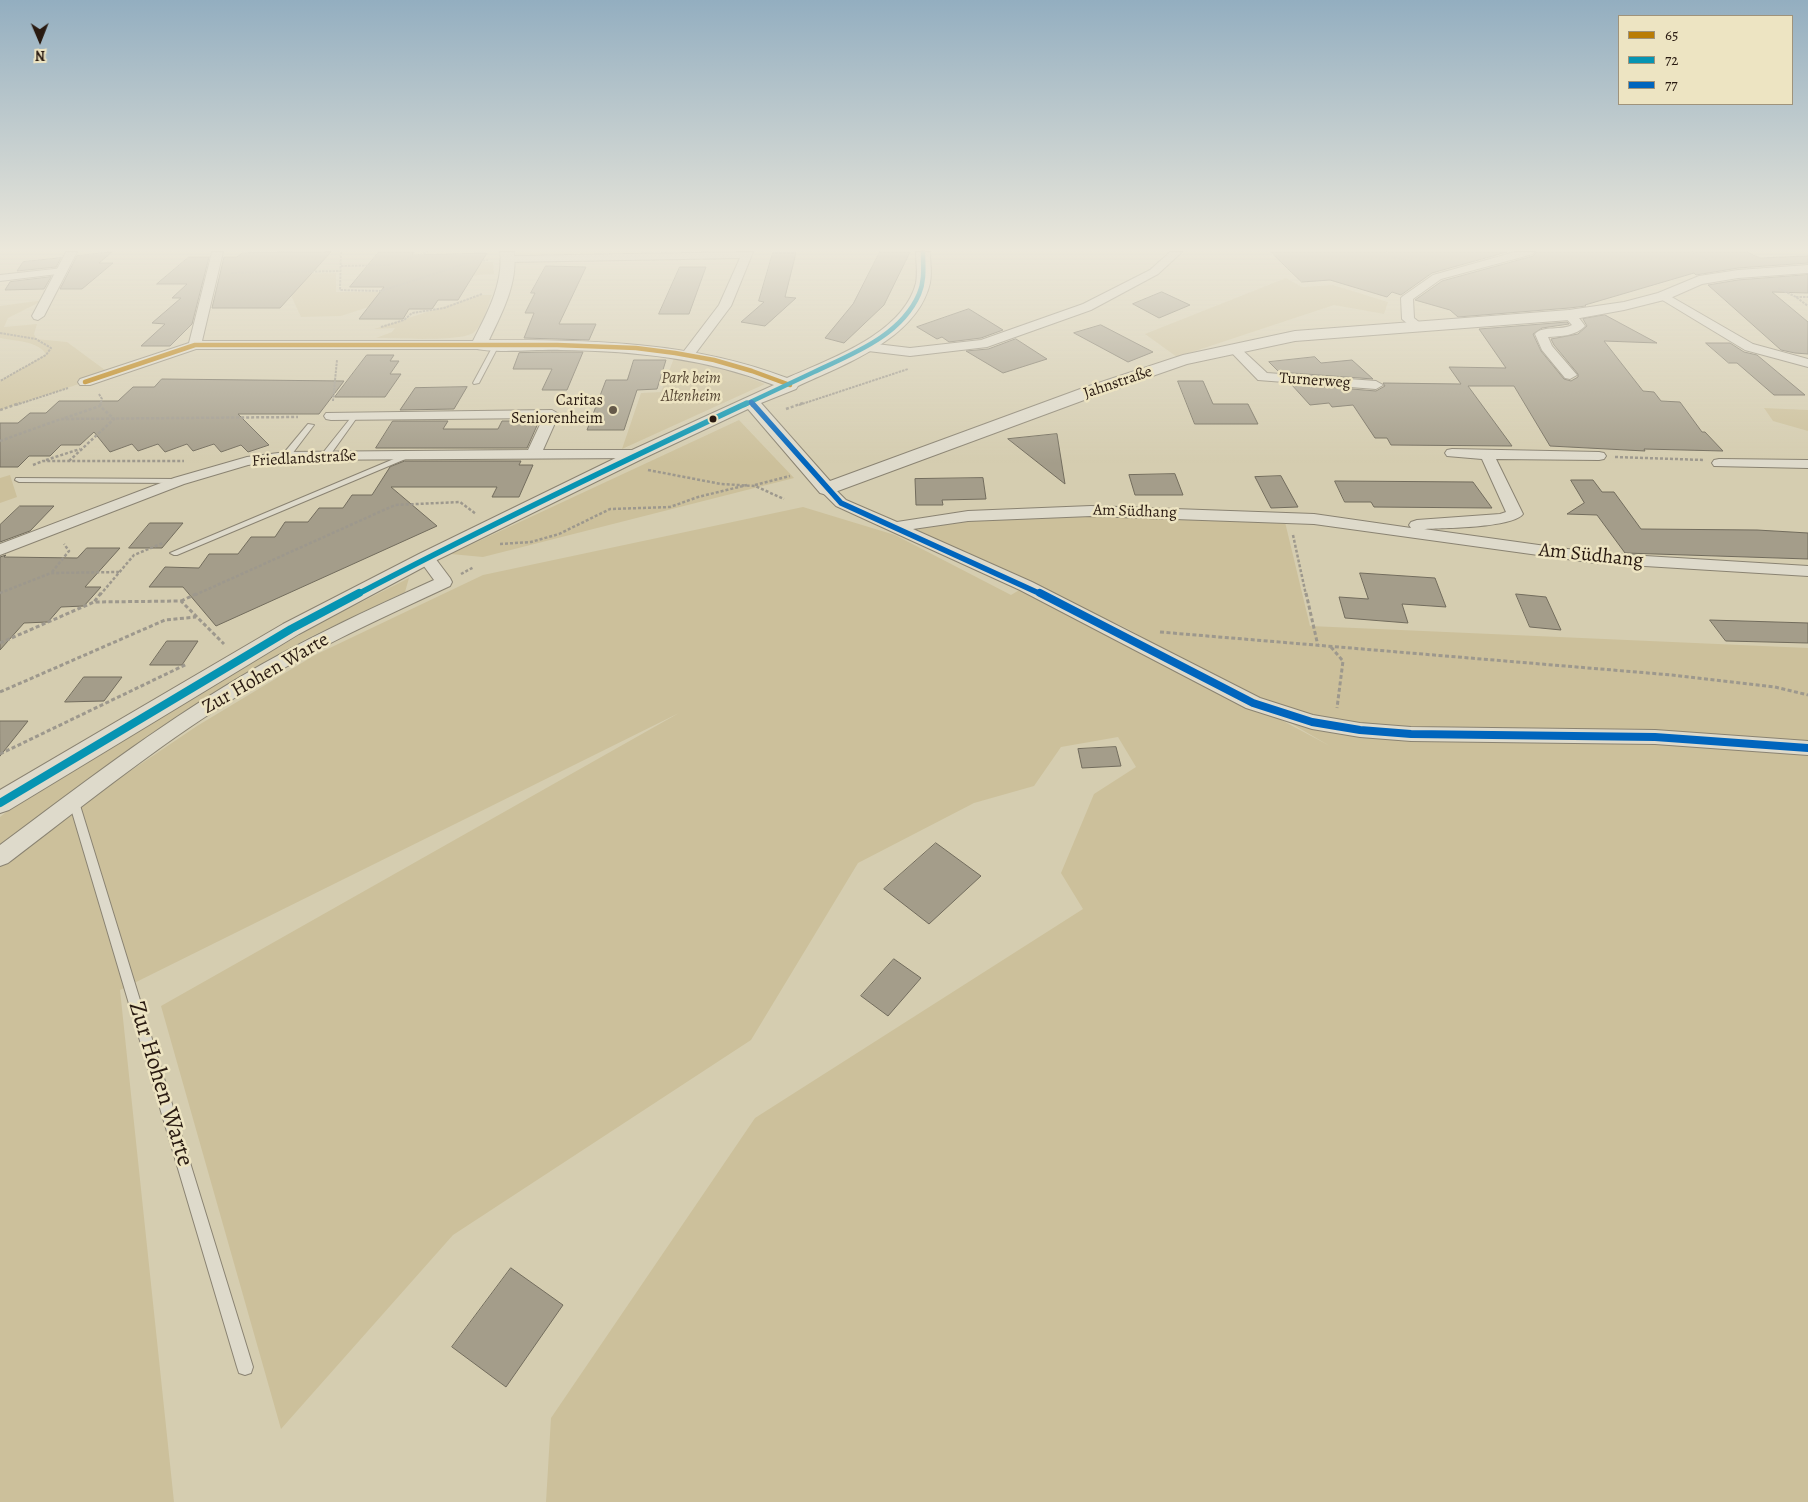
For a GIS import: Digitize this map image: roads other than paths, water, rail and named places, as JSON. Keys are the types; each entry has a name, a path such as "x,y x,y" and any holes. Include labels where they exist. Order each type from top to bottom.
{"street":[{"path":"195,345 201,322"},
{"path":"480,345 490,322"},
{"path":"687,355 712,322"},
{"path":"0,803 276,638 490,525 638,454 868,348 897,322"},
{"path":"868,348 910,352 984,344 1045,322"},
{"path":"1413,322 1419,327"},
{"name":"Jahnstraße","path":"828,490 1089,392 1184,360 1295,336 1480,322"},
{"path":"1570,375 1546,347 1541,334 1570,331 1579,326 1575,322"},
{"path":"1707,322 1749,347 1808,364"},
{"path":"85,382 195,345 596,345 644,348 687,355 765,373 790,384"},
{"name":"Turnerweg","path":"1235,350 1262,377 1376,385"},
{"path":"751,402 841,503 1080,613 1253,703 1312,722 1360,730 1411,734 1656,737 1808,748"},
{"path":"331,416 552,414 534,453"},
{"name":"Friedlandstraße","path":"0,550 178,481 247,460 286,456 534,453 638,454"},
{"path":"1452,453 1600,456"},
{"name":"Am Südhang","path":"1375,528 1503,520 1515,514 1487,455"},
{"path":"1719,462 1808,464"},
{"name":"Am Südhang","path":"895,527 968,516 1091,510 1314,519 1596,558 1808,572"},
{"name":"Zur Hohen Warte","path":"0,857 156,740 248,681 310,645 444,582 426,558"}],"lane":[{"path":"476,383 496,345"},
{"path":"325,456 355,416"},
{"path":"286,456 310,425"},
{"path":"174,553 411,455"},
{"path":"19,480 178,481"},
{"name":"Zur Hohen Warte","path":"74,802 245,1366"}],"place":[{"name":"Caritas Seniorenheim","path":"613,410"}],"park label":[{"name":"Park beim Altenheim","path":"691,388"}]}
